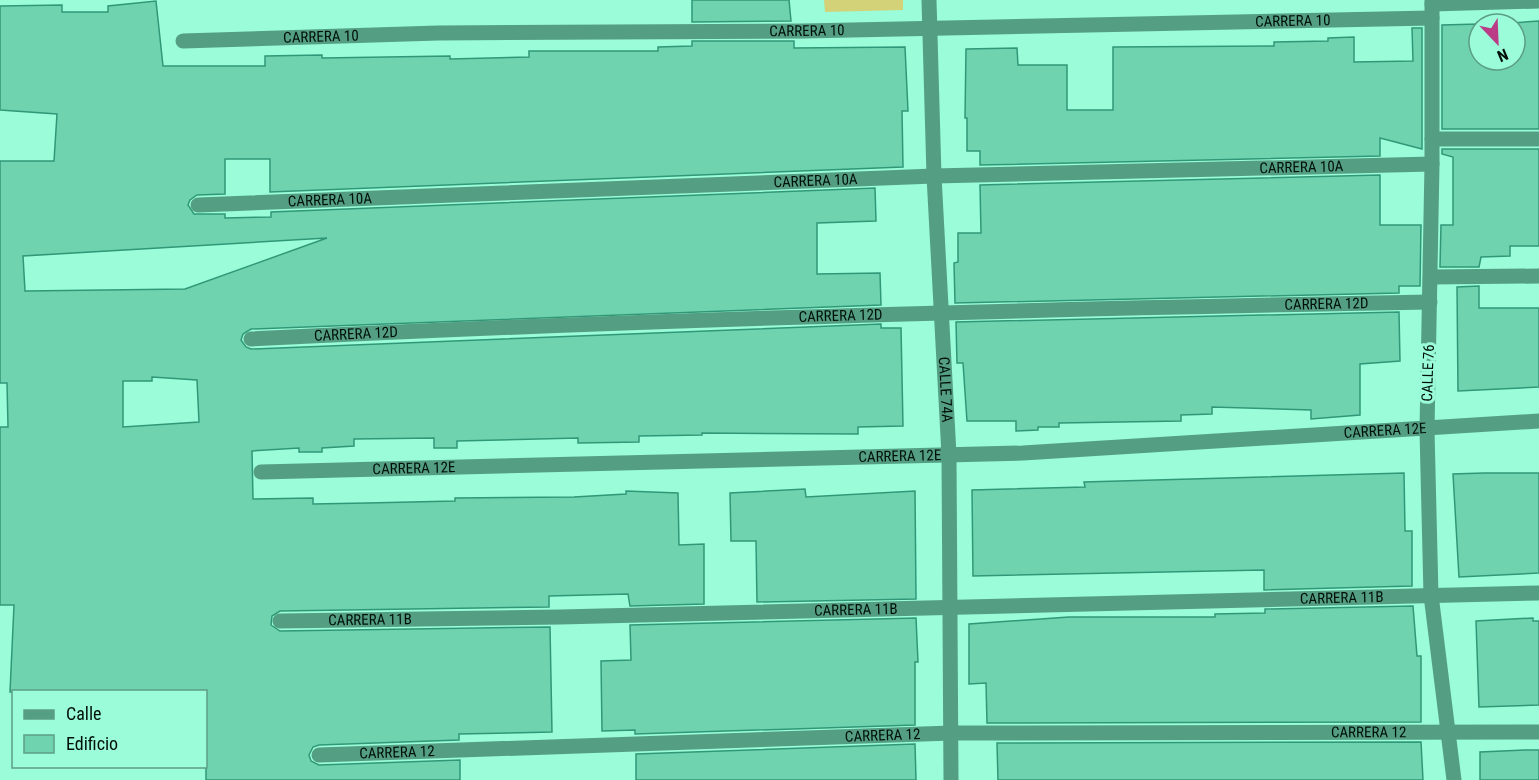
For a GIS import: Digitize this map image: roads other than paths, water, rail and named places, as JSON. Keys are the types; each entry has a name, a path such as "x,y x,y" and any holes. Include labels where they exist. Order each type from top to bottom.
{"street":[{"name":"CALLE 74A","path":"929,0 934,176 949,455 952,608 951,780"},
{"name":"CARRERA 10","path":"183,41 438,33 930,28 1539,1"},
{"name":"CALLE 76","path":"1432,7 1431,277 1427,430 1431,595 1454,780"},
{"path":"1432,139 1539,139"},
{"name":"CARRERA 10A","path":"198,205 934,176 1432,164"},
{"path":"1431,277 1539,276"},
{"name":"CARRERA 12D","path":"252,339 526,325 941,311 1430,302"},
{"name":"CARRERA 12E","path":"261,472 949,455 1427,430 1539,421"},
{"name":"CARRERA 11B","path":"280,621 952,608 1539,593"},
{"name":"CARRERA 12","path":"319,755 952,733 1539,732"}]}
